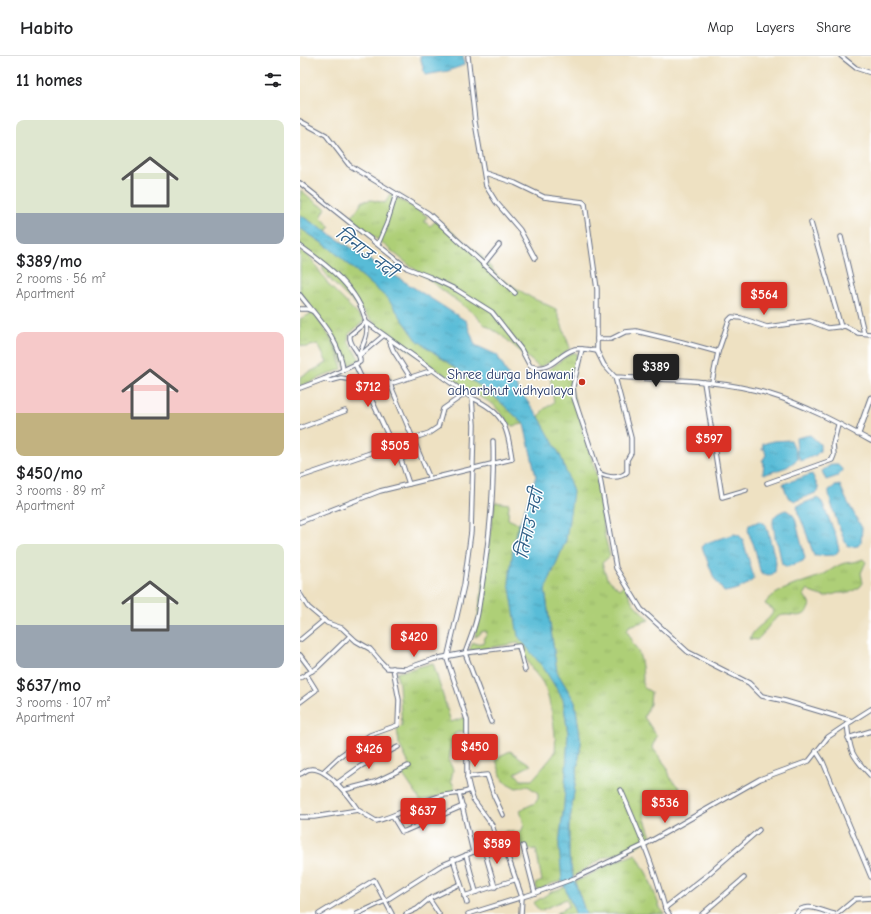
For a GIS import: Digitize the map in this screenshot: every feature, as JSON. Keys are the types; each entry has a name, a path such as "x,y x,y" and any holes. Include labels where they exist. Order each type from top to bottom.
{"street":[{"path":"468,56 475,122 485,173 486,186 490,194 520,230 535,258"},
{"path":"841,56 856,68 871,73"},
{"path":"300,121 326,135 349,165 428,214 515,293"},
{"path":"485,173 515,183 544,197 584,203 597,289 597,351 604,365 616,377 631,438 631,453 627,460 627,472 614,477 605,476 599,473"},
{"path":"300,183 407,268 457,290 492,312 521,349 530,366 541,369 549,366 570,351 577,348 597,351"},
{"path":"378,244 396,194"},
{"path":"811,223 841,326"},
{"path":"840,237 864,333"},
{"path":"300,246 319,260 355,295 363,310 368,329 367,337 359,356"},
{"path":"483,265 499,246"},
{"path":"300,295 329,333 342,362 343,370"},
{"path":"300,310 307,309 312,311"},
{"path":"712,382 718,352 729,320 732,317 741,318 767,327 807,321 828,328 841,326 848,327 858,333 871,334"},
{"path":"300,522 380,491 512,459 508,437 499,416 494,410 472,398 383,336 366,322"},
{"path":"300,388 324,379 360,362 359,356 351,343 350,335 366,322"},
{"path":"597,339 611,339 625,332 636,331 718,352"},
{"path":"359,356 383,336"},
{"path":"389,340 393,350 410,377"},
{"path":"582,349 573,390 588,442 599,473 616,568 641,609 688,652 749,683 762,696 784,700 852,721"},
{"path":"356,364 401,459 409,484"},
{"path":"390,384 433,370"},
{"path":"616,377 712,382 769,394 789,401 871,441"},
{"path":"324,379 330,381 341,378 365,382 387,381 390,384 412,439 430,478"},
{"path":"704,382 722,497 746,490"},
{"path":"300,478 429,433 438,427 443,410 466,393"},
{"path":"472,398 474,425 470,532 464,585 447,656 467,720 467,777 470,790 482,814 492,825 497,841"},
{"path":"858,434 871,398"},
{"path":"300,428 345,411"},
{"path":"766,483 832,460 834,455 832,444 838,424"},
{"path":"491,722 466,653 478,612 489,537 494,463 493,441"},
{"path":"401,459 418,452"},
{"path":"300,594 308,607 324,620 342,628 356,641 370,649 383,665 405,669 447,656 519,646 525,670"},
{"path":"300,640 324,620"},
{"path":"300,678 312,671 350,636"},
{"path":"300,655 312,671"},
{"path":"324,772 340,756 370,735 398,725 399,700 393,668"},
{"path":"300,702 316,690 306,674"},
{"path":"468,914 535,893 575,878 646,844 760,779 809,761 828,737 847,723 871,709"},
{"path":"847,723 850,748 859,763 871,776"},
{"path":"848,738 871,731"},
{"path":"336,784 361,766 398,747"},
{"path":"816,751 824,762 871,877"},
{"path":"344,790 376,782 408,766"},
{"path":"300,774 311,769 324,772 344,790 358,810 376,821 394,817 440,796 470,790"},
{"path":"467,777 487,775 494,796 504,815"},
{"path":"621,790 638,830 646,844 665,908 669,914"},
{"path":"459,793 473,852"},
{"path":"394,817 402,832 463,806"},
{"path":"300,817 320,816 358,810"},
{"path":"665,908 706,876 758,830"},
{"path":"357,914 385,901 440,866 484,849 497,841 502,840 514,880 522,897 521,914"},
{"path":"523,846 535,893"},
{"path":"484,849 495,887"},
{"path":"466,855 476,892"},
{"path":"453,860 467,903"},
{"path":"702,914 744,878"},
{"path":"319,914 374,880 392,914"},
{"path":"464,896 514,880"},
{"path":"406,914 417,909 429,899 460,884"},
{"path":"796,914 798,910 807,906 835,914 855,899 871,898"},
{"path":"429,899 439,914"}],"green space":[{"path":"301,190 316,203 326,208 321,217 330,227 327,232 300,215"},
{"path":"391,194 427,216 425,222 430,226 437,220 481,255 498,277 532,298 556,309 570,348 556,360 539,367 500,334 485,325 473,313 409,265 351,218 363,201 372,200 385,203"},
{"path":"300,228 331,249 388,299 417,340 495,397 524,424 512,426 493,404 459,385 385,333 332,282 323,270 323,265 300,244"},
{"path":"300,250 310,257 329,285 364,321 349,334 348,341 360,360 345,367 328,329 300,292"},
{"path":"313,313 331,340 341,362 342,369 300,386 300,377 327,363 318,344 307,347 300,345 300,319"},
{"path":"571,353 577,353 571,388 597,477 605,537 610,556 602,563 607,578 619,589 624,585 633,603 649,620 629,626 627,631 640,658 643,687 651,692 650,704 644,717 657,736 652,747 667,767 670,777 680,789 643,813 651,837 636,847 603,858 573,877 569,856 569,827 581,743 575,702 557,672 545,590 566,540 560,457 539,417 543,410 554,402 549,370"},
{"path":"495,502 509,504 508,519 519,524 514,540 545,670 563,699 568,734 564,805 559,845 563,881 550,884 538,891 535,884 542,881 536,849 527,850 521,843 507,847 501,834 506,831 521,832 524,825 520,810 535,803 538,799 538,793 528,786 516,788 503,781 496,760 500,756 510,751 531,765 515,773 521,780 532,780 553,756 555,749 555,732 547,694 543,683 531,667 518,643 469,651 473,642 476,644 485,642 484,637 487,635 486,631 481,632 475,637"},
{"path":"863,559 866,562 861,573 863,583 860,587 849,593 838,593 825,597 812,593 808,589 804,595 810,604 805,614 797,616 783,615 778,617 757,640 750,639 755,631 772,614 774,610 765,604 774,595 790,587 823,575 842,564"},
{"path":"433,663 451,722 466,717 465,732 455,733 451,746 449,761 453,770 451,780 456,791 421,801 401,772 411,768 399,744 397,729 402,726 399,684 396,673"},
{"path":"636,854 648,876 660,908 665,914 586,914 575,882 617,861"},
{"path":"565,887 576,914 556,914 569,906 566,899 540,911 533,903 553,891"}],"water":[{"path":"420,56 463,56 464,65 448,71 425,75"},
{"name":"तिनाउ नदी","path":"300,215 466,321 475,345 497,355 508,375 539,417 561,457 573,492 566,540 545,590 557,672 575,702 581,743 569,827 569,856 573,877 586,914 576,914 562,881 559,845 564,805 568,734 563,699 545,670 518,636 509,582 514,540 536,476 524,424 495,397 417,340 388,299 331,249 300,228"},
{"path":"810,435 820,444 820,451 816,455 801,461 797,453 796,438"},
{"path":"791,440 798,459 787,467 766,474 763,473 764,462 762,461 766,455 764,448 762,450 763,444 773,441"},
{"path":"832,464 838,464 843,471 838,476 826,480 822,471"},
{"path":"812,474 819,489 818,492 795,501 788,497 783,484"},
{"path":"840,485 862,528 861,542 858,546 848,547 833,509 829,490"},
{"path":"817,498 822,502 836,536 839,550 835,555 814,556 798,513 797,506"},
{"path":"786,510 795,518 805,558 803,561 787,567 782,564 778,545 775,539 773,522 776,515"},
{"path":"760,521 766,525 776,562 775,572 771,575 761,574 755,549 749,533 749,525"},
{"path":"734,534 739,535 743,540 754,578 745,586 724,592 714,578 702,547 706,543"}],"place":[{"name":"Shree durga bhawani adharbhut vidhyalaya","path":"582,382"}]}
